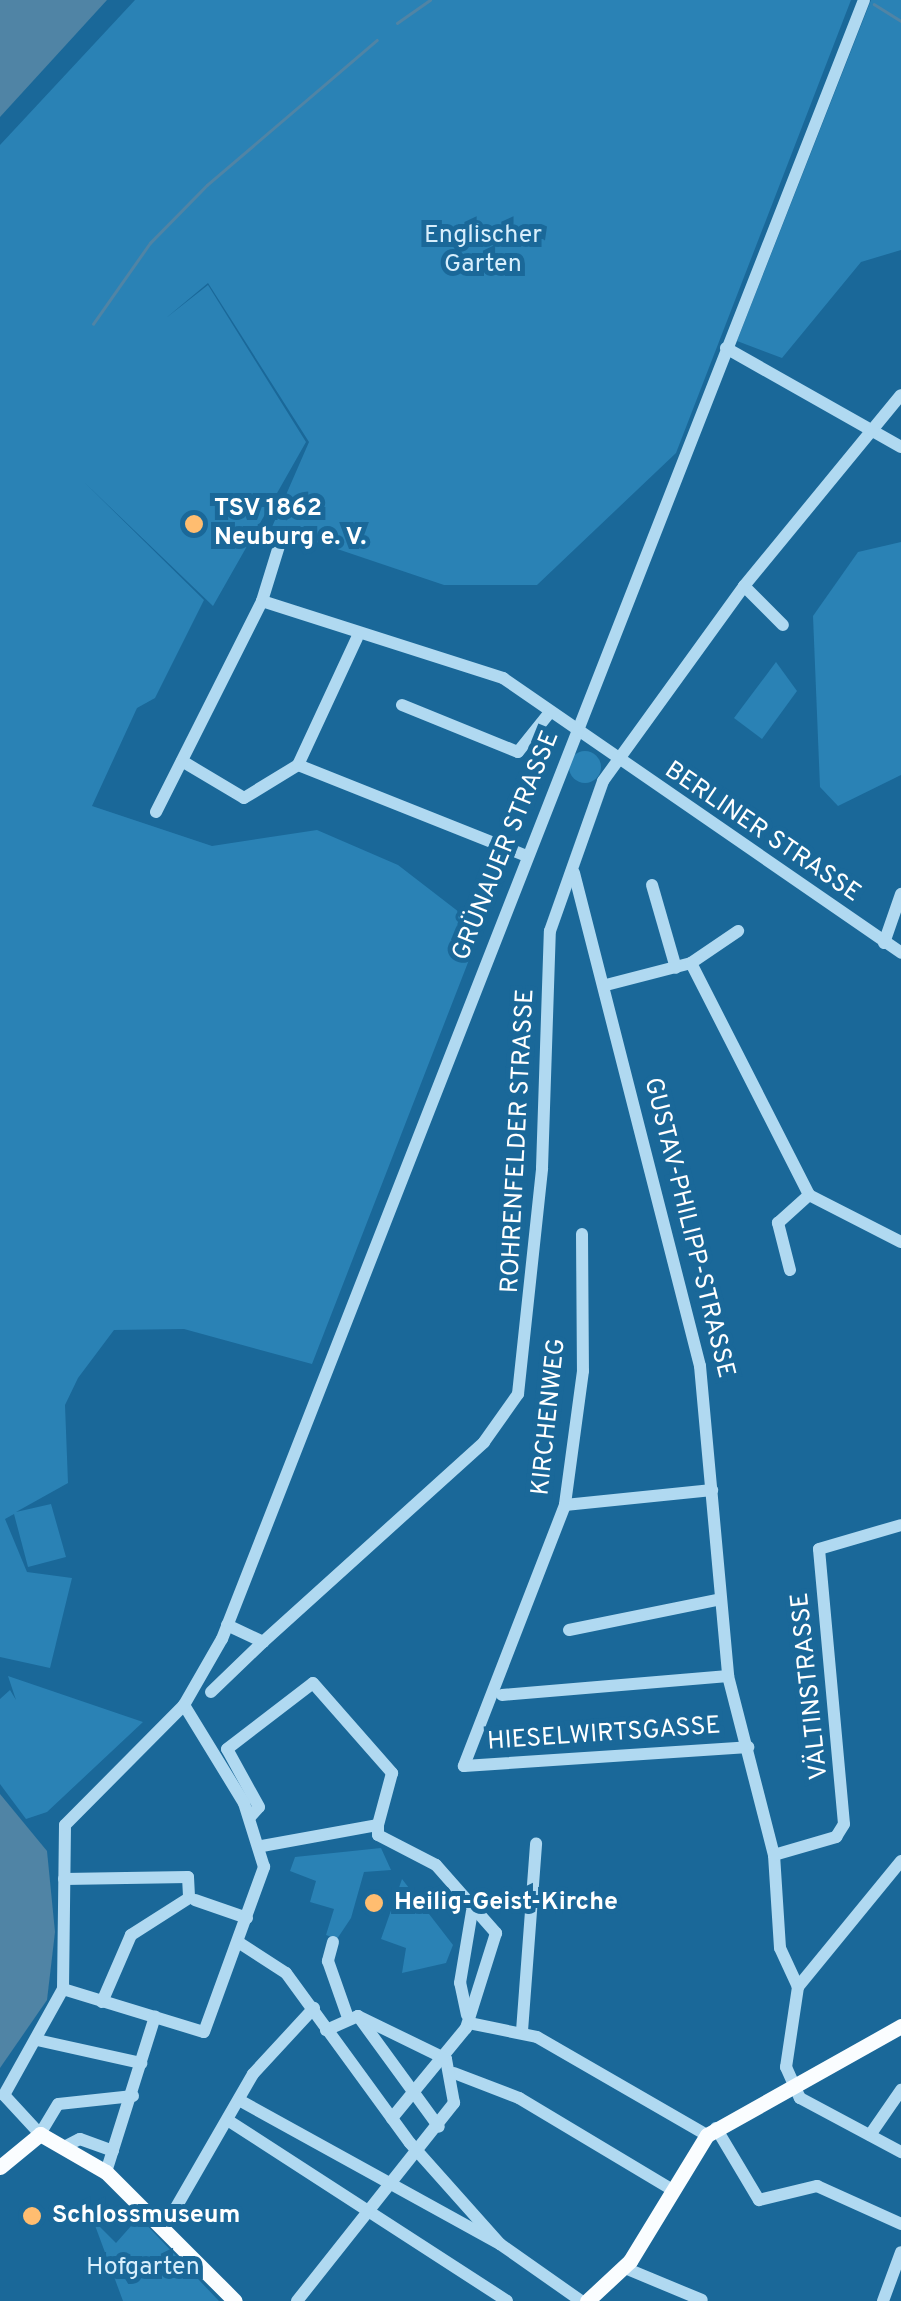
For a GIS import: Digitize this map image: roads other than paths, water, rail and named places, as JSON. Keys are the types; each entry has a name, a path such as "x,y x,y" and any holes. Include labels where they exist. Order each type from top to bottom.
{"main road":[{"path":"592,2300 625,2268 668,2187 711,2132 901,2026"},
{"path":"2,2168 40,2134 106,2172 167,2223 235,2301"}],"street":[{"name":"GRÜNAUER STRASSE","path":"63,1989 65,1825 184,1705 228,1625 864,0"},
{"path":"726,348 901,447"},
{"name":"ROHRENFELDER STRASSE","path":"212,1692 484,1442 518,1394 542,1168 550,931 615,761 744,586 901,395"},
{"path":"156,812 262,601 279,546"},
{"path":"744,586 783,625"},
{"name":"BERLINER STRASSE","path":"262,601 356,638 476,668 577,730 615,761 901,953"},
{"path":"182,760 244,798 298,765 356,638"},
{"path":"402,705 518,752 550,712"},
{"path":"298,765 527,856"},
{"name":"GUSTAV-PHILIPP-STRASSE","path":"574,873 606,985 700,1366 728,1676 774,1855 780,1948 798,1987"},
{"path":"652,885 676,968"},
{"name":"BERLINER STRASSE","path":"884,942 901,894"},
{"path":"606,985 691,963 738,931"},
{"path":"691,963 809,1194 901,1242"},
{"path":"790,1270 778,1223 809,1194"},
{"name":"KIRCHENWEG","path":"464,1766 565,1504 583,1371 582,1234"},
{"path":"565,1504 712,1490"},
{"name":"VÄLTINSTRASSE","path":"774,1855 836,1837 844,1824 818,1549 901,1525"},
{"path":"569,1630 720,1599"},
{"path":"228,1625 263,1642"},
{"path":"502,1695 728,1676"},
{"path":"250,1817 259,1807 228,1749 313,1683 392,1773 378,1835 436,1865 472,1911 492,1929 469,2023 446,2060 413,2100 392,2118"},
{"path":"133,2096 58,2104 40,2134 4,2091 37,2040 63,1989 204,2032 247,1918 262,1846 250,1817 184,1705"},
{"name":"HIESELWIRTSGASSE","path":"464,1766 748,1747"},
{"path":"262,1846 378,1826"},
{"path":"522,2031 536,1844"},
{"path":"901,1861 798,1987 786,2054 790,2087 901,2152"},
{"path":"64,1879 188,1877 192,1899"},
{"path":"102,2002 131,1935 192,1899 247,1918"},
{"path":"469,2023 460,1983 472,1911"},
{"path":"238,1942 286,1973 392,2118 500,2244"},
{"path":"333,1942 328,1961 352,2015 413,2100 438,2127"},
{"path":"167,2223 239,2100 314,2008"},
{"path":"326,2030 352,2015"},
{"path":"297,2301 392,2190 454,2103 454,2073 446,2060 352,2015"},
{"path":"106,2172 155,2018"},
{"path":"469,2023 522,2031 711,2132 759,2200 817,2186 901,2224"},
{"path":"37,2040 141,2062"},
{"path":"454,2073 519,2098 668,2187"},
{"path":"870,2135 901,2090"},
{"path":"239,2100 392,2190 500,2244 592,2300"},
{"path":"229,2121 374,2210 507,2301"},
{"path":"62,2148 80,2139 114,2151"},
{"path":"882,2301 895,2284 901,2252"},
{"path":"625,2268 702,2300"}],"waterway":[{"path":"397,23 430,0"},
{"path":"874,4 901,21"},
{"path":"93,324 150,243 207,185 377,40"}],"place":[{"name":"TSV 1862 Neuburg e. V.","path":"194,524"},
{"name":"Heilig-Geist-Kirche","path":"374,1903"},
{"name":"Schlossmuseum","path":"32,2216"}],"park label":[{"name":"Englischer Garten","path":"483,252"},
{"name":"Hofgarten","path":"143,2268"}]}
